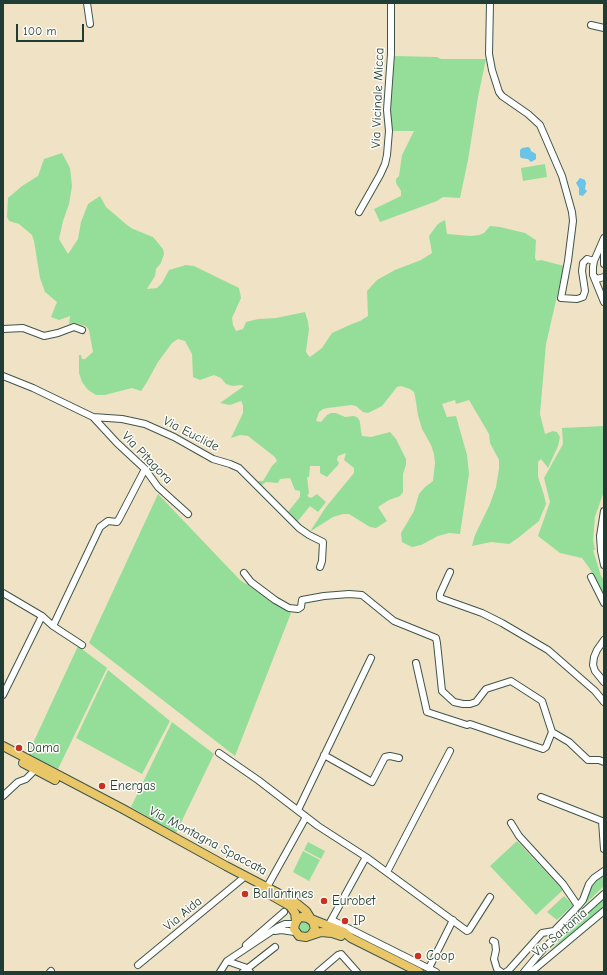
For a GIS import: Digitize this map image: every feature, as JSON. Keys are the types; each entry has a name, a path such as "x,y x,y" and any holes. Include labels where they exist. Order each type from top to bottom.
{"main road":[{"name":"Via Montagna Spaccata","path":"3,746 295,902 306,911 311,919"},
{"name":"Via Montagna Spaccata","path":"3,752 126,816 290,906 295,913 297,934 302,937 321,932 351,938 415,971"},
{"name":"Via Montagna Spaccata","path":"295,925 301,917 330,923 351,938"},
{"path":"311,919 315,929 312,935"}],"street":[{"path":"87,3 90,24"},
{"name":"Via Vicinale Micca","path":"359,212 380,175 387,155 389,131 387,110 391,54 391,3"},
{"path":"490,3 489,54 499,92 502,96 528,114 540,125 562,176 572,212 573,221 568,261 560,298 577,299 583,297 585,291 582,271 583,263 599,260 604,264"},
{"path":"591,26 604,28"},
{"path":"604,238 594,262 593,275 604,302"},
{"path":"604,247 604,264"},
{"path":"593,275 597,279 604,277"},
{"path":"3,329 23,328 44,336 74,327 82,330"},
{"name":"Via Euclide","path":"3,376 33,388 92,417 137,421 174,437 213,459 239,468 300,528 309,535 323,542 322,561 320,567"},
{"name":"Via Pitagora","path":"92,417 145,469 158,487 188,514"},
{"path":"53,626 100,527 107,521 117,522 145,469"},
{"path":"604,511 600,536 604,565"},
{"path":"450,572 440,594 440,598 482,613 548,650 595,691 604,702"},
{"path":"244,573 251,582 275,600 289,608 298,609 301,607 302,600 324,596 344,594 362,595 394,620 436,638 442,691 454,702 463,704 476,702 486,689 511,681 542,701 552,732 546,747 543,749 470,724 467,725 427,712 416,663"},
{"path":"591,577 604,603"},
{"path":"3,592 42,616 53,626 82,644"},
{"path":"3,695 42,616"},
{"path":"604,640 594,657 593,666 604,682"},
{"path":"298,810 371,658"},
{"path":"552,732 569,742 588,760 599,760 604,762"},
{"path":"387,872 450,751"},
{"path":"219,753 318,826 366,856 467,931 490,897"},
{"path":"324,755 372,782 385,757 390,756 399,758"},
{"path":"3,796 18,782 26,779 35,770"},
{"path":"541,797 603,819 604,849"},
{"path":"267,887 306,817"},
{"path":"511,822 519,836 563,884 578,906"},
{"path":"366,856 330,923 436,972"},
{"path":"506,972 542,934 554,931 583,900 589,884 594,878 604,871"},
{"name":"Via Aida","path":"138,965 242,880"},
{"path":"524,972 544,948 604,894"},
{"name":"Via Sartania","path":"531,972 604,911"},
{"path":"214,972 284,912"},
{"path":"429,968 453,920"},
{"path":"220,972 227,961 282,924 295,925"},
{"path":"493,940 495,942 496,950 494,959 497,969 501,972"},
{"path":"227,961 247,971 275,946"},
{"path":"318,972 341,954 357,972"}],"green space":[{"path":"393,56 437,57 441,59 486,59 460,198 443,197 437,201 380,222 374,209 401,196 401,191 396,183 396,179 399,176 402,155 414,131 390,131 389,110"},
{"path":"62,153 70,168 72,186 69,204 59,239 68,254 78,239 81,222 88,204 100,196 106,207 127,225 153,237 163,249 164,254 161,263 156,269 155,276 147,289 157,288 162,283 169,270 186,265 194,266 239,288 241,298 232,318 236,331 243,329 246,322 305,312 309,329 306,351 310,357 322,348 332,333 368,316 367,291 377,280 395,270 421,260 432,253 429,236 441,222 445,220 447,234 471,236 479,235 484,233 490,226 525,233 536,240 535,258 537,261 541,260 564,266 546,344 540,414 545,434 553,431 557,432 560,437 558,446 548,468 541,459 538,462 538,477 546,504 539,521 509,544 491,542 472,546 475,535 490,504 496,487 499,460 490,443 489,434 469,400 456,404 455,400 442,404 447,417 456,416 467,455 469,474 460,534 449,533 438,536 421,545 412,547 402,542 401,533 414,511 419,494 433,481 435,463 431,445 422,429 414,392 410,389 401,386 397,387 382,406 368,413 363,412 356,406 351,405 323,409 319,412 316,421 321,422 331,413 336,413 345,417 354,416 358,418 362,436 371,437 390,432 396,439 406,459 406,465 403,474 403,492 400,496 389,500 378,507 387,521 376,528 370,527 349,514 343,514 333,517 311,531 326,507 354,473 354,468 344,460 346,453 338,456 338,465 327,477 320,473 320,466 310,466 309,477 307,477 309,493 307,496 311,498 317,494 326,502 318,512 310,506 297,522 287,513 300,497 300,491 295,490 290,478 280,479 278,483 266,482 259,487 256,484 258,481 263,481 272,466 277,461 275,457 248,436 240,435 231,438 243,413 243,405 241,401 230,405 220,403 244,386 233,386 226,384 221,378 214,375 200,380 193,377 192,354 185,341 178,339 172,343 158,362 141,391 132,388 105,395 96,395 88,390 82,382 79,373 79,355 81,355 82,359 85,359 93,352 89,330 86,326 75,323 69,324 70,316 59,320 51,317 57,302 45,292 40,278 32,235 19,224 9,221 7,217 8,198 22,186 38,176 44,159"},
{"path":"545,164 547,177 523,181 521,168"},
{"path":"604,426 604,491 595,517 593,540 595,550 593,550 601,576 604,580 604,596 590,569 582,558 560,553 538,536 550,502 544,478 563,444 562,428"},
{"path":"158,494 240,580 291,613 235,756 89,643"},
{"path":"78,646 107,668 58,769 28,754"},
{"path":"108,670 170,721 142,774 76,738"},
{"path":"172,722 214,754 176,833 131,807"},
{"path":"517,841 563,890 536,915 490,866"},
{"path":"308,842 325,851 321,859 304,850"},
{"path":"303,851 320,860 309,881 293,872"},
{"path":"604,876 604,886 581,908 586,900 590,886 598,877"},
{"path":"564,896 573,905 557,920 547,912"},
{"path":"604,899 604,908 543,958 588,912"},
{"path":"302,921 306,921 310,927 306,933 302,933 298,929 298,925"}],"water":[{"path":"528,147 536,154 536,159 531,162 528,159 521,158 520,156 520,150"},
{"path":"580,178 585,180 586,183 585,189 587,191 583,196 579,195 579,188 576,183"}],"place":[{"name":"Dama","path":"19,748"},
{"name":"Energas","path":"102,786"},
{"name":"Ballantines","path":"245,894"},
{"name":"Eurobet","path":"324,901"},
{"name":"IP","path":"345,921"},
{"name":"Coop","path":"418,956"}]}
